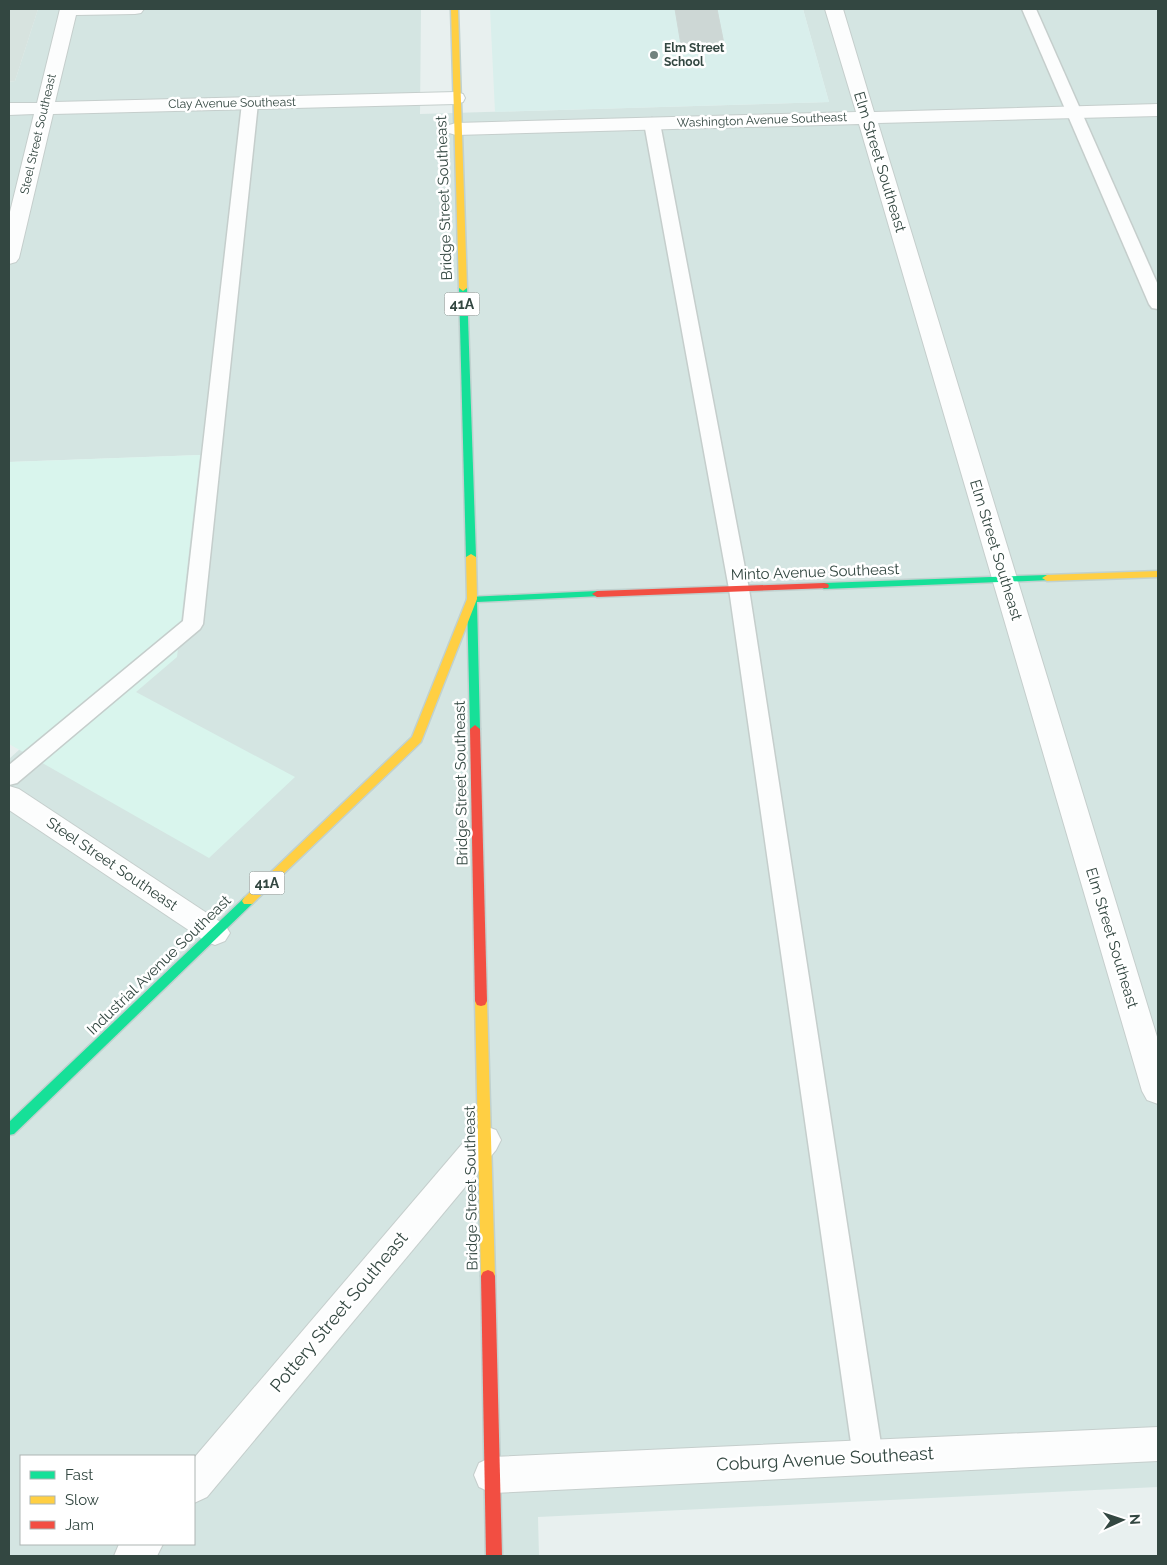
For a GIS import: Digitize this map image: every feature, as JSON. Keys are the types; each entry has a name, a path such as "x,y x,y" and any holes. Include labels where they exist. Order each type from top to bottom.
{"main road":[{"name":"Bridge Street Southeast","path":"454,9 456,129 472,599 494,1556"},
{"name":"Minto Avenue Southeast","path":"472,599 1158,574"},
{"name":"Industrial Avenue Southeast","path":"9,1130 417,739 472,599"}],"street":[{"name":"Steel Street Southeast","path":"9,258 68,10 135,9"},
{"name":"Elm Street Southeast","path":"834,9 1158,1091"},
{"name":"Clay Avenue Southeast","path":"9,109 456,98"},
{"name":"Washington Avenue Southeast","path":"456,129 1158,110"},
{"name":"Steel Street Southeast","path":"9,796 215,932"},
{"name":"Pottery Street Southeast","path":"195,1484 485,1140"},
{"name":"Coburg Avenue Southeast","path":"492,1475 1158,1444"},
{"path":"133,1556 143,1545"}],"lane":[{"path":"1029,9 1158,304"},
{"path":"9,777 193,624 250,103"},
{"path":"652,123 739,589 868,1457"}],"shaded area":[{"path":"9,9 38,9 15,81 9,82"},
{"path":"38,9 421,9 420,114 829,102 803,9 1158,9 1158,1487 538,1517 539,1556 9,1556 9,759 20,749 136,692 200,455 9,462 9,82 15,81"},
{"name":"Elm Street School","path":"490,9 803,9 829,102 495,112"},
{"path":"200,455 177,657 136,692 295,777 209,858 9,744 9,462"}],"building":[{"path":"675,9 717,9 725,49 682,51"}],"traffic: fast":[{"path":"463,288 471,557"},
{"path":"824,586 1047,578"},
{"path":"475,729 472,599 597,594"},
{"path":"9,1130 248,901"}],"traffic: slow":[{"path":"454,9 463,288"},
{"path":"248,901 417,739 472,599 471,557"},
{"path":"1047,578 1158,574"},
{"path":"481,1001 488,1276"}],"traffic: jam":[{"path":"597,594 824,586"},
{"path":"475,729 481,1001"},
{"path":"488,1276 494,1556"}],"place":[{"name":"Elm Street School","path":"654,55"}]}
